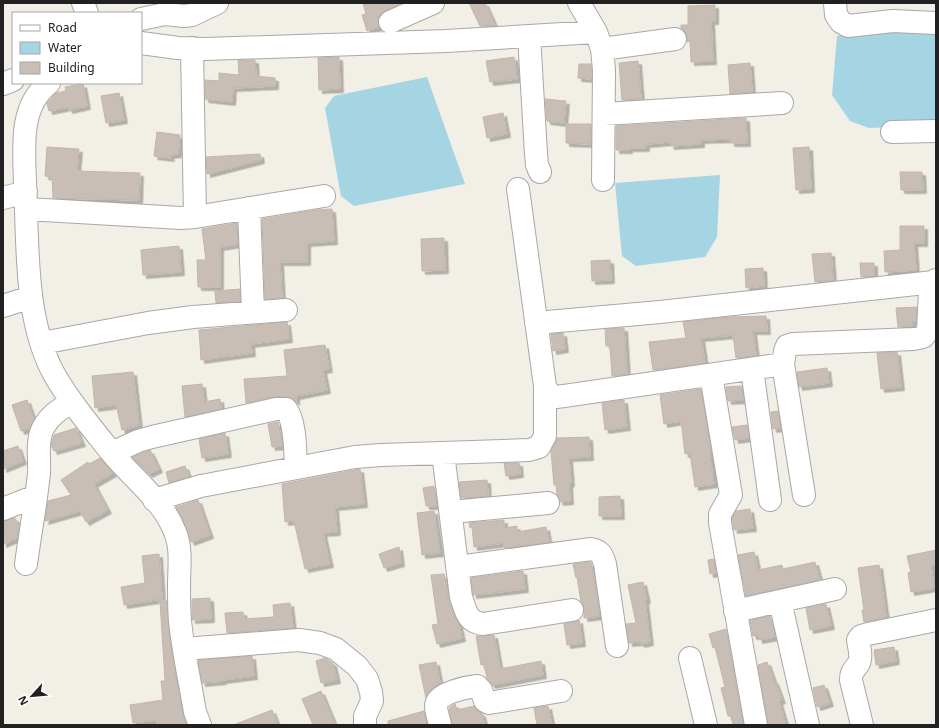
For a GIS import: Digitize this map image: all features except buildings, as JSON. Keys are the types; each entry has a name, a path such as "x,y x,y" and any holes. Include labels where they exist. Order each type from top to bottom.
{"street":[{"path":"142,19 165,14 184,16 192,15 217,3"},
{"path":"390,22 433,3"},
{"path":"578,3 599,40 604,70 603,180"},
{"path":"835,3 836,15 841,22 848,26 892,21 936,23"},
{"path":"530,36 536,154 540,172"},
{"path":"142,43 192,48 431,42 530,36 599,40 675,39"},
{"path":"192,48 196,217"},
{"path":"43,85 32,103 26,122 24,152 31,297 35,317 42,343 54,373 72,402 112,453 164,511 176,532 179,552 180,621 195,712 200,725"},
{"path":"604,114 782,103"},
{"path":"892,132 936,131"},
{"path":"154,500 201,486 355,457 529,450 539,447 545,436 545,386 518,189"},
{"path":"3,198 166,218 196,217 324,196"},
{"path":"249,208 253,312"},
{"path":"536,323 660,312 935,281"},
{"path":"804,495 783,364 784,351 787,346 793,344 914,339 922,337 928,331 930,290 935,281"},
{"path":"3,306 31,297"},
{"path":"42,343 148,323 286,310"},
{"path":"545,386 549,394 556,397 783,364"},
{"path":"752,369 770,500"},
{"path":"711,375 731,495 720,514 720,523 756,725"},
{"path":"26,564 39,472 39,440 42,429 55,412 72,402"},
{"path":"112,453 138,441 152,437 276,409 286,409 292,422 296,468"},
{"path":"444,453 461,597 469,618 474,623 483,624 572,610"},
{"path":"3,509 36,496"},
{"path":"451,512 548,503"},
{"path":"458,567 591,549 597,550 602,554 605,564 617,646"},
{"path":"735,611 835,589"},
{"path":"780,601 808,725"},
{"path":"862,725 851,680 851,673 859,663 860,657 858,640 861,636 868,634 936,620"},
{"path":"184,649 299,640 320,643 336,650 357,666 367,679 372,701 366,716 365,725"},
{"path":"690,658 706,725"},
{"path":"440,725 436,706 437,700 442,696 469,687 477,686 481,690 485,701 489,703 561,691"}],"water":[{"path":"865,28 936,33 936,125 869,128 850,121 832,95 837,36"},
{"path":"427,77 465,184 354,206 341,196 325,108 334,96"},
{"path":"720,175 717,237 705,257 636,266 622,256 615,183"}]}
